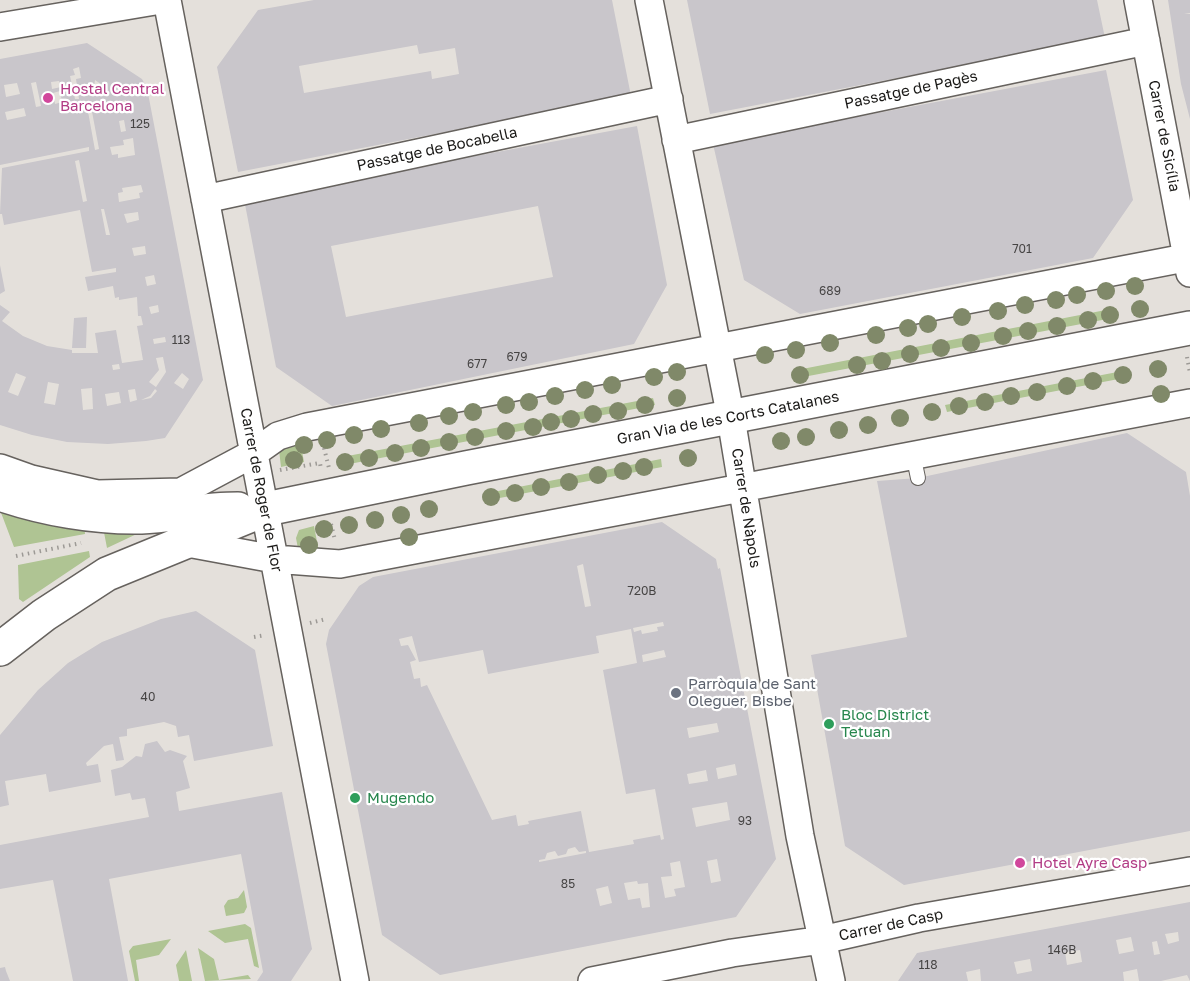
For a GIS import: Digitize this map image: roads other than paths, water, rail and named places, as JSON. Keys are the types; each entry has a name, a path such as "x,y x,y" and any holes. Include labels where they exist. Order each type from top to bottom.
{"main road":[{"name":"Gran Via de les Corts Catalanes","path":"0,649 85,587 114,571 266,510 466,468 731,418 1188,344"},
{"name":"Gran Via de les Corts Catalanes","path":"0,494 43,506 83,513 138,517 223,509 266,510"}],"street":[{"path":"0,27 128,3 161,0"},
{"name":"Carrer de Roger de Flor","path":"167,0 355,981"},
{"name":"Carrer de Nàpols","path":"649,0 731,418 800,836 831,981"},
{"name":"Carrer de Sicília","path":"1138,0 1189,263"},
{"name":"Passatge de Pagès","path":"676,140 1146,41"},
{"name":"Passatge de Bocabella","path":"205,199 669,99"},
{"path":"0,468 32,479 97,494 181,492 254,453 278,436 307,427 716,348 1189,263"},
{"path":"182,542 274,559 340,564 743,490 915,466 1190,403"},
{"name":"Carrer de Casp","path":"592,981 732,953 822,940 919,918 1190,871"}],"place":[{"name":"Hostal Central Barcelona","path":"48,98"},
{"name":"Parròquia de Sant Oleguer, Bisbe","path":"676,693"},
{"name":"Bloc District Tetuan","path":"829,724"},
{"name":"Mugendo","path":"355,798"},
{"name":"Hotel Ayre Casp","path":"1020,863"}]}
